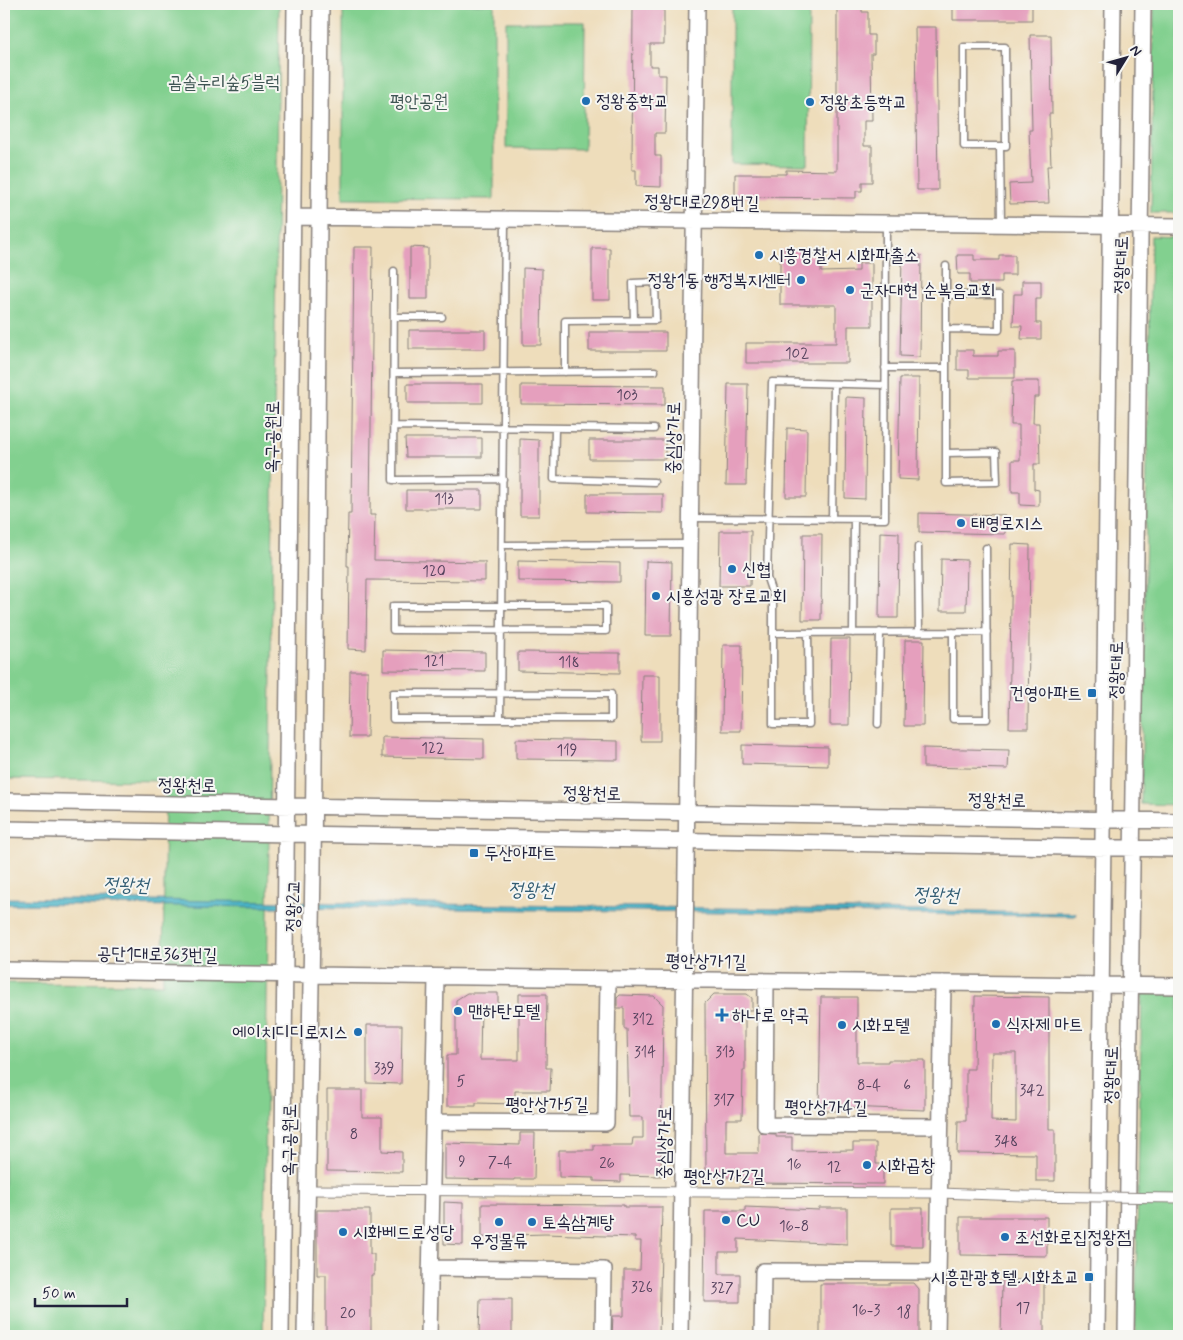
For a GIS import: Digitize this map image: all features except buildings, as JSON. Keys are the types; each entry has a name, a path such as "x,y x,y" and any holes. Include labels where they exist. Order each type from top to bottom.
{"street":[{"name":"옥구공원로","path":"286,870 295,4"},
{"path":"313,834 321,4"},
{"name":"중심상가로","path":"680,1336 697,4"},
{"name":"정왕대로","path":"1097,1336 1113,4"},
{"name":"정왕대로","path":"1126,1336 1143,4"},
{"name":"정왕대로298번길","path":"293,217 1179,226"},
{"name":"정왕천로","path":"4,801 1179,821"},
{"path":"4,829 1179,849"},
{"name":"정왕2교","path":"311,944 313,834"},
{"name":"정왕2교","path":"285,944 286,870"},
{"name":"옥구공원로","path":"281,1336 285,944"},
{"name":"옥구공원로","path":"305,1336 311,944"},
{"name":"공단1대로363번길","path":"4,970 310,975"},
{"name":"평안상가1길","path":"310,975 1179,986"},
{"path":"429,1336 436,977"},
{"name":"평안상가5길","path":"433,1122 606,1123 608,979"},
{"name":"평안상가4길","path":"766,981 765,1125 940,1126"},
{"path":"937,1336 943,983"},
{"name":"평안상가2길","path":"307,1190 940,1193 1179,1198"},
{"path":"430,1268 604,1270 603,1336"},
{"path":"762,1336 763,1271 938,1272"}],"lane":[{"path":"964,47 1005,47 1006,146 1000,146 964,146 964,47"},
{"path":"1000,146 1001,224"},
{"path":"500,720 506,219"},
{"path":"691,518 885,519 886,223"},
{"path":"946,266 946,295 946,330 946,368 946,453 946,483 997,482 996,452 946,453"},
{"path":"394,271 393,480 503,480"},
{"path":"565,372 565,321 656,320 655,282 633,283 634,320"},
{"path":"946,295 999,295 999,330 946,330"},
{"path":"394,317 442,317"},
{"path":"886,368 946,368"},
{"path":"394,373 655,371"},
{"path":"808,633 808,724 773,724 773,596 767,578 772,382 885,385"},
{"path":"832,519 834,384"},
{"path":"393,426 654,429"},
{"path":"555,428 554,479 654,482"},
{"path":"853,633 854,519"},
{"path":"502,545 690,544"},
{"path":"918,547 919,632"},
{"path":"952,632 953,719 986,719 986,548"},
{"path":"393,606 606,606 606,631 501,630 393,630 393,606"},
{"path":"878,724 880,632"},
{"path":"773,633 987,632"},
{"path":"393,693 611,694 611,719 500,720 393,719 393,693"}],"green space":[{"name":"곰솔누리숲5블럭","path":"4,4 279,4 263,1336 4,1336 4,983 163,984 165,781 4,779"},
{"name":"평안공원","path":"343,4 494,4 494,199 343,198"},
{"path":"732,4 809,4 808,165 732,164"},
{"path":"1154,4 1179,4 1179,213 1151,213"},
{"path":"506,22 585,22 584,149 506,148"},
{"path":"1151,236 1179,237 1179,805 1141,804"},
{"path":"1142,992 1179,993 1179,1336 1135,1336"}],"water":[{"path":"4,898 1076,913 1075,916 4,904"}],"place":[{"name":"정왕중학교","path":"586,101"},
{"name":"정왕초등학교","path":"810,102"},
{"name":"시흥경찰서 시화파출소","path":"759,255"},
{"name":"정왕1동 행정복지센터","path":"801,280"},
{"name":"군자대현 순복음교회","path":"850,290"},
{"name":"태영로지스","path":"961,523"},
{"name":"신협","path":"732,569"},
{"name":"시흥성광 장로교회","path":"656,596"},
{"name":"건영아파트","path":"1092,693"},
{"name":"두산아파트","path":"474,853"},
{"name":"맨하탄모텔","path":"458,1011"},
{"name":"하나로 약국","path":"722,1015"},
{"name":"식자제 마트","path":"996,1024"},
{"name":"시화모텔","path":"842,1025"},
{"name":"에이치디디로지스","path":"358,1032"},
{"name":"시화곱창","path":"867,1165"},
{"name":"CU","path":"726,1220"},
{"name":"우정물류","path":"499,1222"},
{"name":"토속삼계탕","path":"532,1222"},
{"name":"시화베드로성당","path":"343,1232"},
{"name":"조선화로집정왕점","path":"1005,1237"},
{"name":"시흥관광호텔.시화초교","path":"1089,1277"}],"water label":[{"name":"정왕천","path":"126,884"},
{"name":"정왕천","path":"531,889"},
{"name":"정왕천","path":"936,894"}]}
